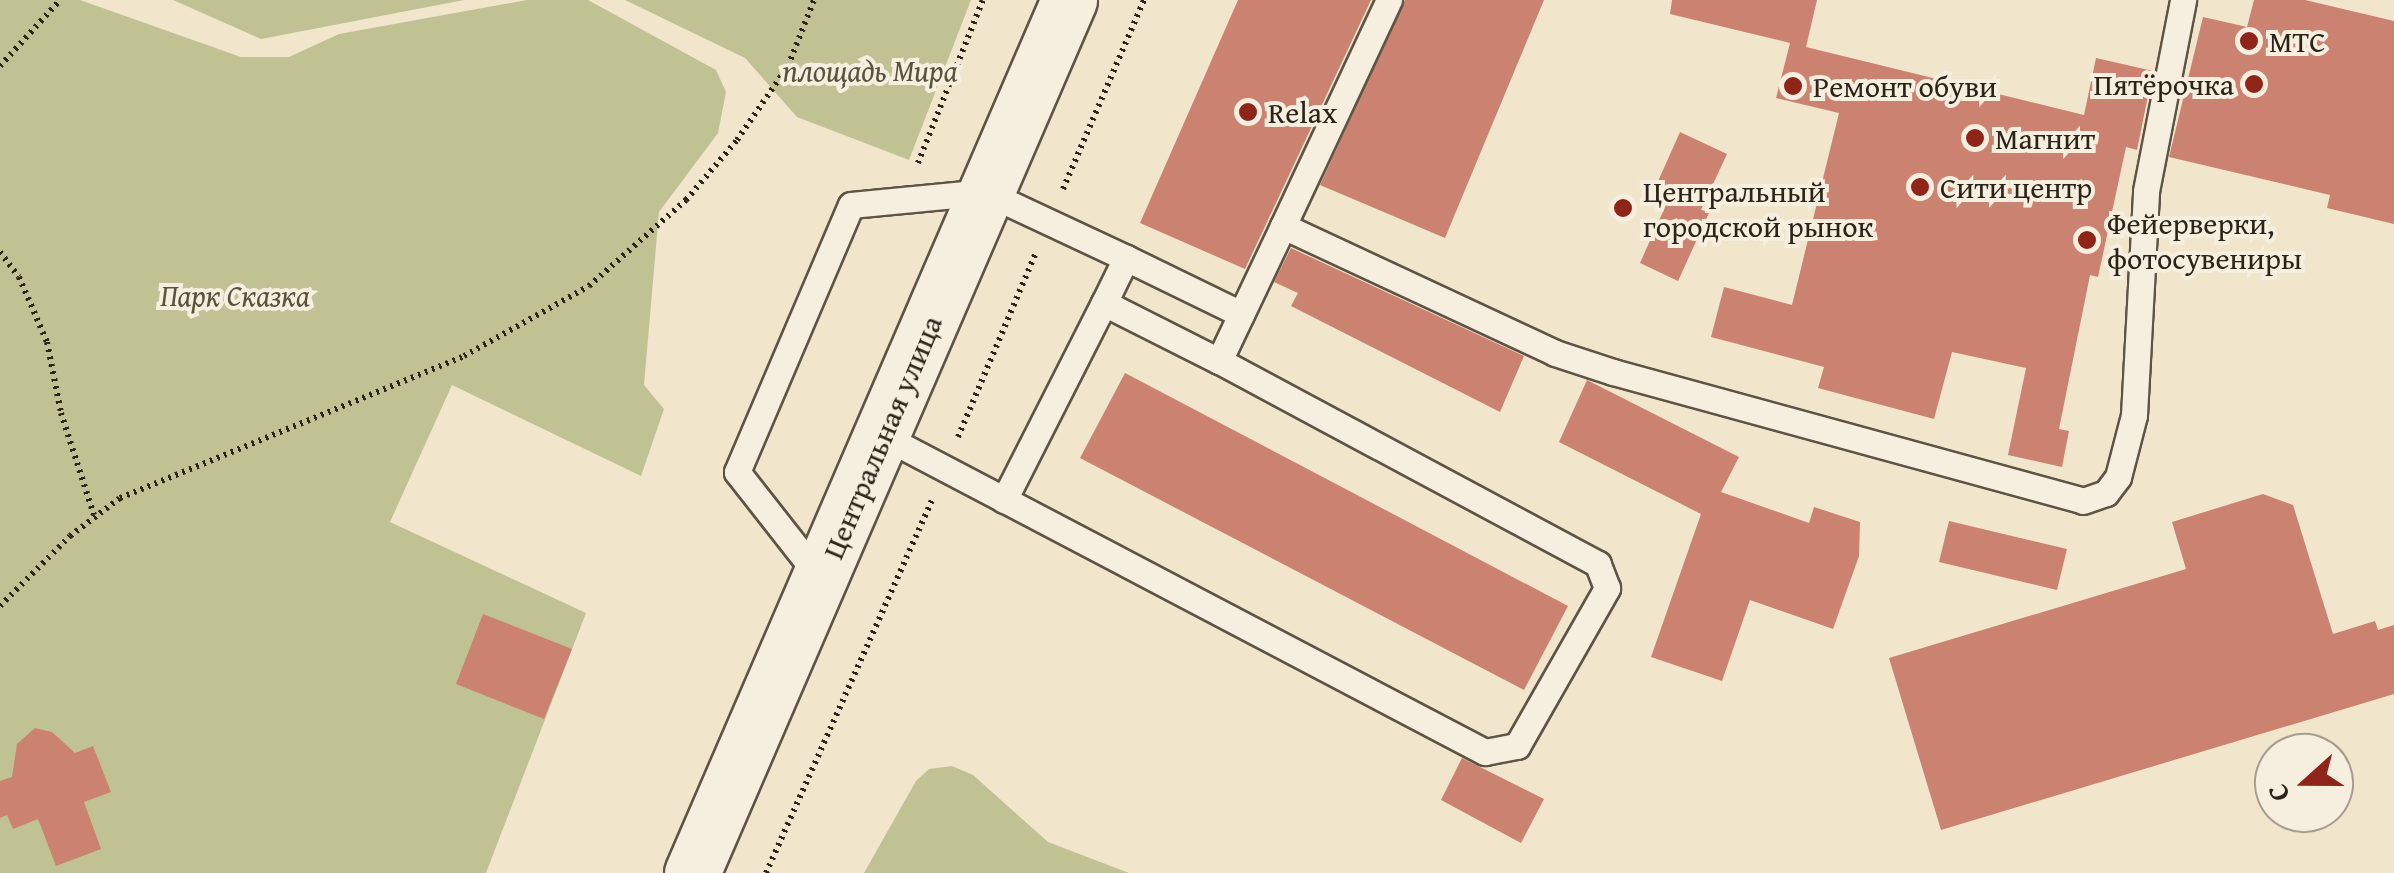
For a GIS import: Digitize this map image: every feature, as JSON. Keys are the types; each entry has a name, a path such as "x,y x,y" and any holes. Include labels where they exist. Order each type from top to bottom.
{"main road":[{"name":"Центральная улица","path":"692,873 1069,0"}],"lane":[{"path":"1219,361 1389,0"},
{"path":"2106,493 2118,478 2134,415 2182,0"},
{"path":"821,579 736,472 851,206 985,192 1241,314"},
{"path":"1283,226 1554,352 1613,372 2083,501 2137,481"},
{"path":"1004,500 1126,258"},
{"path":"883,436 1484,752 1517,746 1607,588 1598,564 1104,303"}],"path":[{"path":"0,66 60,0"},
{"path":"0,606 94,515 148,484 464,356 589,286 686,200 737,140 788,66 814,0"},
{"path":"916,199 916,166 983,0"},
{"path":"0,252 19,277 47,342 60,413 94,515"}],"green space":[{"name":"Парк Сказка","path":"0,0 80,0 241,57 289,57 339,34 527,0 588,0 716,70 726,92 718,133 659,212 644,385 664,409 641,476 452,385 390,522 586,613 486,873 0,873"},
{"path":"173,0 464,0 261,39"},
{"name":"площадь Мира","path":"625,0 971,0 909,160 797,117 745,58"},
{"path":"952,766 973,775 1048,842 1129,873 864,873 916,781 929,769"}],"building":[{"name":"Relax","path":"1238,0 1371,0 1245,269 1140,223"},
{"path":"1405,0 1544,0 1445,238 1320,185"},
{"path":"1672,0 1817,0 1806,47 2084,115 2096,58 2153,71 2137,150 2126,147 2098,277 2090,275 2059,429 2069,431 2062,467 2008,455 2026,368 1952,352 1934,419 1818,388 1824,367 1711,337 1724,287 1792,305 1839,113 1776,98 1790,43 1670,14"},
{"path":"2254,0 2305,0 2394,21 2394,224 2327,208 2330,195 2169,157 2203,17 2247,27"},
{"path":"1680,132 1727,154 1701,210 1655,188"},
{"path":"1670,196 1709,213 1678,281 1640,263"},
{"path":"1291,248 1524,356 1500,412 1291,306 1298,293 1274,282"},
{"path":"1125,373 1568,606 1524,690 1080,458"},
{"path":"1587,380 1739,457 1721,492 1809,523 1814,507 1860,522 1859,556 1833,629 1750,600 1722,681 1651,657 1701,514 1559,442"},
{"path":"2263,494 2293,505 2333,634 2375,621 2378,630 2394,625 2394,694 1941,830 1889,658 2186,569 2172,522"},
{"path":"1949,521 2067,549 2057,590 1939,562"},
{"path":"483,614 572,649 544,719 456,684"},
{"path":"35,728 52,732 75,753 93,746 111,792 84,802 101,849 56,866 38,819 13,829 7,815 0,818 0,781 12,777 17,744"},
{"path":"1462,758 1544,799 1521,843 1441,800"}],"place":[{"name":"МТС","path":"2249,41"},
{"name":"Пятёрочка","path":"2254,84"},
{"name":"Ремонт обуви","path":"1793,86"},
{"name":"Relax","path":"1248,112"},
{"name":"Магнит","path":"1975,138"},
{"name":"Сити центр","path":"1920,187"},
{"name":"Центральный городской рынок","path":"1623,208"},
{"name":"Фейерверки, фотосувениры","path":"2087,240"}]}
